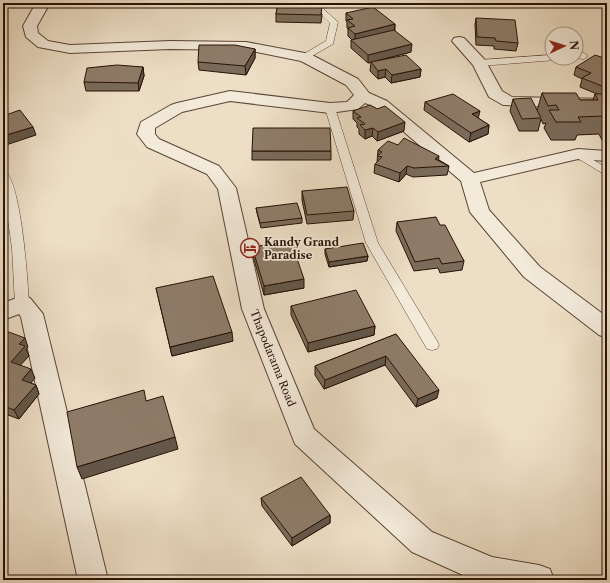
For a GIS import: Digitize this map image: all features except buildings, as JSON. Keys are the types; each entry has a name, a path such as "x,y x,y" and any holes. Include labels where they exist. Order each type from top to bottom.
{"street":[{"path":"43,3 30,26 31,34 43,44 70,49 170,44 246,46 305,57 352,82 363,96 381,104 470,179 480,212 532,272 607,329"},
{"path":"459,41 480,63 495,94 509,102 607,104"},
{"name":"Thapodarama Road","path":"363,96 352,106 330,108 230,96 177,108 148,126 146,134 153,143 213,170 227,188 253,309 304,436 422,542 492,572 540,580"},
{"path":"470,179 578,154 607,156"},
{"path":"12,308 32,314 93,580"}],"lane":[{"path":"305,57 330,42 334,22 312,3"},
{"path":"480,63 544,59"},
{"path":"330,108 372,243 432,345"},
{"path":"578,154 607,173"},
{"path":"3,173 6,178 12,205 20,263 12,308"}],"place":[{"name":"Kandy Grand Paradise","path":"250,248"}]}
